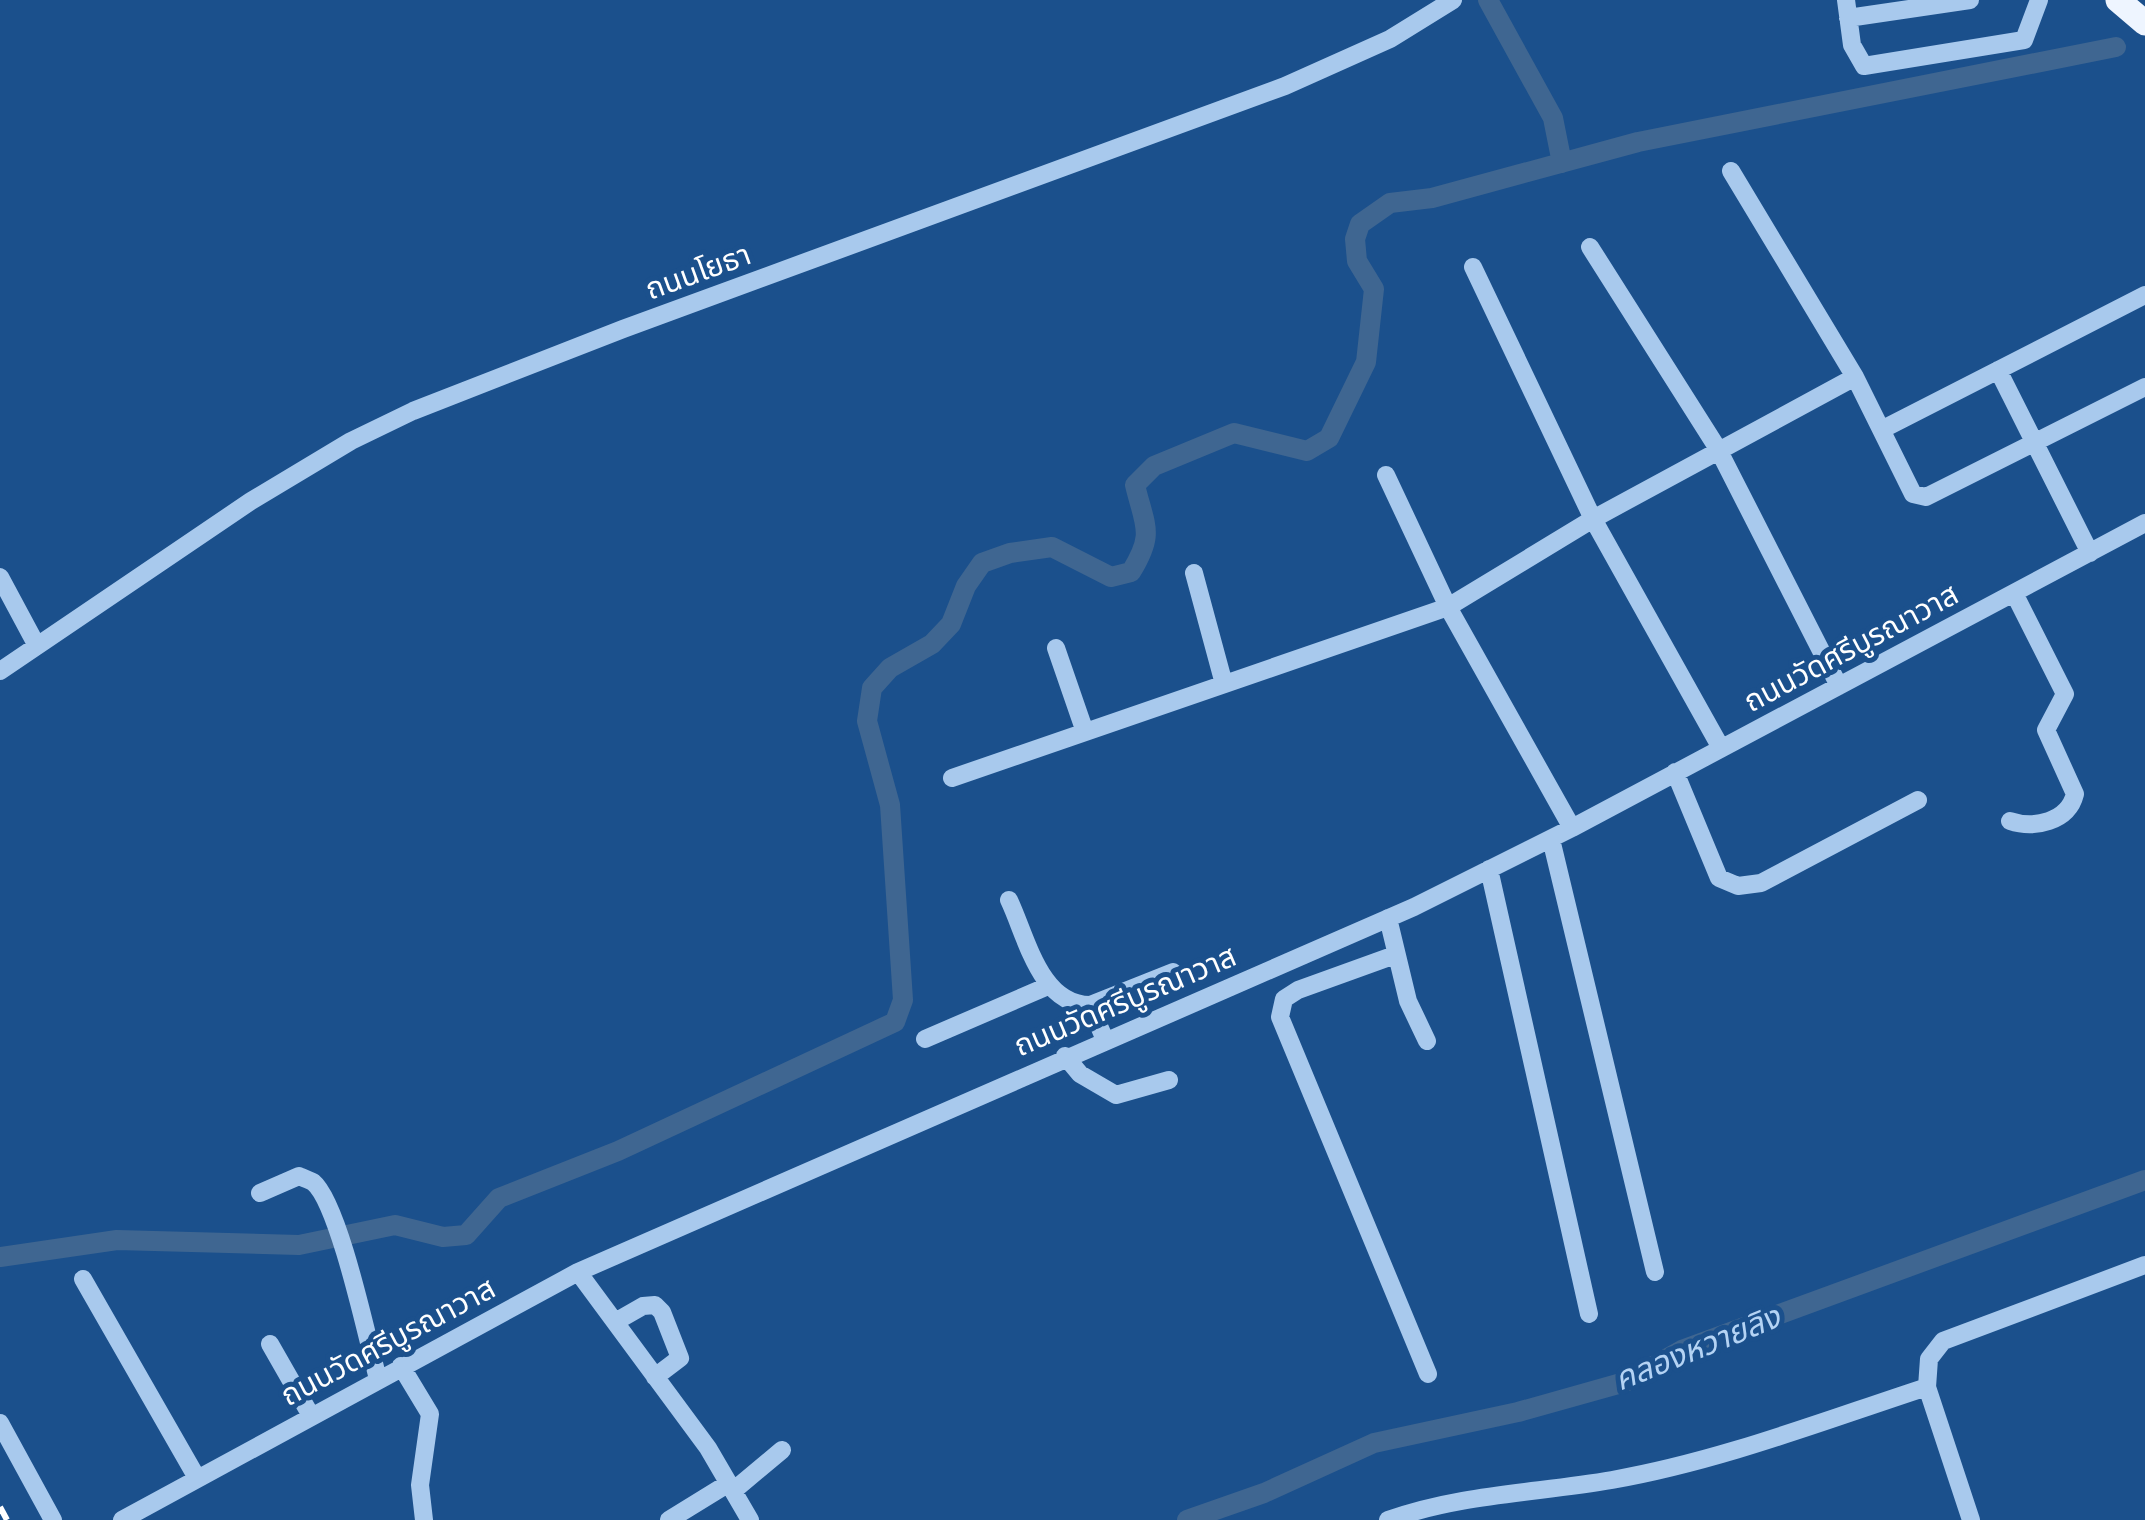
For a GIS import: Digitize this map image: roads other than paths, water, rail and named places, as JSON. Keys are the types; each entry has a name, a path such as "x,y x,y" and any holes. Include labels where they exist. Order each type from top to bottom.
{"main road":[{"path":"2118,0 2145,23"}],"street":[{"name":"ถนนโยธา","path":"0,671 350,440 413,411 622,329 1285,86 1390,39 1453,0"},
{"path":"1970,0 1847,9 1852,45 1864,66 2024,40 2039,0"},
{"path":"1731,171 1855,377 1914,494 1919,496 2145,386"},
{"path":"1590,247 1718,449 1839,686"},
{"path":"1473,267 1593,519 1721,748"},
{"path":"1884,429 2145,295"},
{"path":"1998,370 2090,552"},
{"path":"952,778 1448,606 1593,519 1855,377"},
{"path":"1386,475 1448,606 1572,828"},
{"name":"ถนนวัดศรีบูรณาวาส","path":"122,1520 146,1514 197,1478 310,1414 578,1272 1388,918 1551,839 2145,524"},
{"path":"1194,573 1224,684"},
{"path":"0,577 37,646"},
{"path":"2010,821 2028,827 2042,824 2068,808 2076,794 2046,730 2066,694 2014,593"},
{"path":"1056,648 1085,732"},
{"path":"1675,772 1719,878 1738,886 1761,883 1918,800"},
{"path":"1551,839 1655,1272"},
{"path":"1488,870 1589,1314"},
{"path":"1009,900 1048,986 1061,1000 1090,1005 1173,972"},
{"path":"1388,918 1408,1001 1427,1040"},
{"path":"1395,955 1298,990 1284,999 1280,1016 1428,1374"},
{"path":"926,1039 1048,986"},
{"path":"1090,1005 1106,1040"},
{"path":"1065,1056 1080,1074 1116,1095 1168,1080"},
{"path":"260,1193 299,1176 313,1182 342,1247 378,1379"},
{"path":"1971,1520 1926,1387 1929,1358 1943,1341 2145,1265"},
{"path":"578,1272 655,1377 750,1520"},
{"path":"83,1278 197,1478"},
{"path":"615,1322 643,1306 654,1305 662,1312 680,1358 655,1377"},
{"path":"270,1344 310,1414"},
{"path":"401,1366 430,1414 420,1485 424,1520"},
{"path":"1388,1520 1504,1491 1611,1480 1713,1458 1926,1387"},
{"path":"0,1422 53,1520"},
{"path":"669,1520 731,1487 782,1450"}],"waterway":[{"path":"1488,0 1553,118 1562,163"},
{"path":"0,1257 117,1240 299,1245 395,1225 443,1237 466,1235 499,1198 618,1151 895,1022 903,1000 890,805 867,721 872,688 890,668 932,644 951,624 966,586 982,563 1010,553 1052,547 1111,577 1131,572 1143,548 1146,530 1135,485 1154,466 1234,433 1307,451 1329,438 1366,362 1374,289 1357,261 1355,239 1360,224 1390,203 1432,198 1638,142 2116,47"},
{"name":"คลองหวายลิง","path":"1187,1520 1264,1493 1374,1443 1518,1412 1625,1382 1682,1350 2145,1180"}],"railway":[{"path":"0,1507 7,1520"}]}
